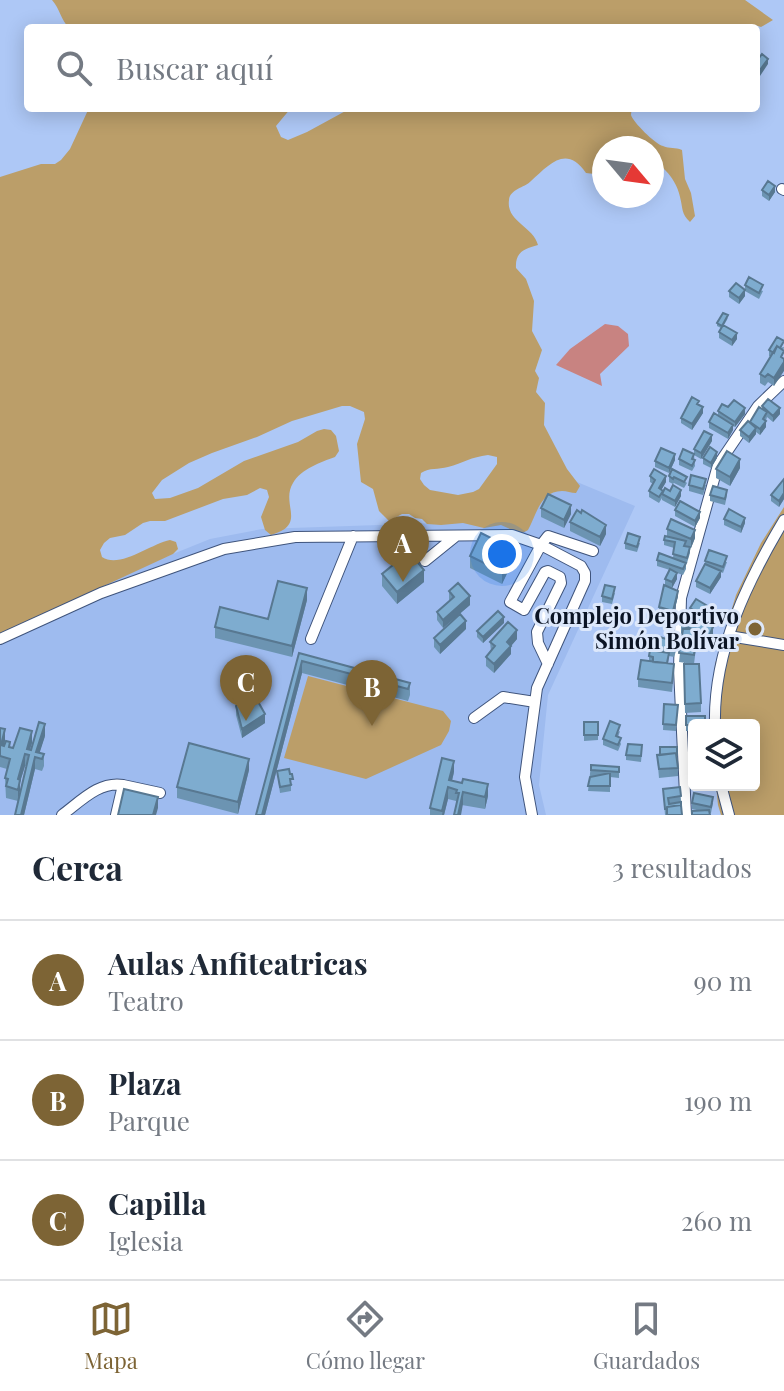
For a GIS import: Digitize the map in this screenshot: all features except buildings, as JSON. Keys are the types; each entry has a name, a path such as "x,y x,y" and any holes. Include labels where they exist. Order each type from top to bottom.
{"street":[{"path":"686,815 679,669 681,598 718,465 758,406 784,381"},
{"path":"716,719 720,665 729,636 759,561 784,520"},
{"path":"0,639 101,593 224,549 295,537 512,535 541,545 581,566 585,573 585,581 537,688 525,777 532,815"},
{"path":"311,639 353,536"},
{"path":"425,561 456,536"},
{"path":"548,664 538,643 537,632 561,580 545,572 523,610 510,602 545,538 550,536 593,551"},
{"path":"528,604 547,613"},
{"path":"729,636 784,645"},
{"path":"474,718 503,697 535,702"},
{"path":"62,815 106,785 123,785 160,793"},
{"path":"116,815 123,785"},
{"path":"723,791 729,815"}],"shaded area":[{"path":"52,0 745,0 773,20 761,27 760,24 66,24"},
{"path":"87,112 288,112 276,126 281,137 288,140 344,112 631,112 649,136 592,136 592,174 586,173 572,160 558,160 515,191 509,200 512,214 538,245 521,252 516,268 526,279 534,301 532,331 542,350 535,371 539,378 536,392 545,403 544,425 567,469 580,486 576,493 562,491 549,495 540,505 528,530 521,534 501,525 484,528 463,523 427,524 409,514 389,521 379,511 373,489 361,482 357,444 365,419 364,412 342,406 292,421 189,463 162,480 152,493 155,499 170,498 198,488 244,461 298,442 317,431 331,430 336,436 339,451 335,457 306,470 293,483 289,499 291,520 282,531 271,535 265,530 261,517 269,497 267,490 260,488 165,521 143,523 125,535 110,538 100,550 102,557 109,560 126,558 170,540 176,542 178,549 0,634 0,177 41,164 55,164 70,149","holes":["482,456 497,457 497,464 479,489 458,495 430,490 420,479 421,473"]},
{"path":"664,146 682,150 685,179 695,216 690,222 683,211 674,181 666,171"},
{"path":"605,324 618,326 628,334 629,346 600,374 602,386 556,365 570,349"},
{"path":"548,470 635,506 548,695 539,785 546,815 0,815 0,624 210,539 262,529 521,520"},
{"name":"Complejo Deportivo Simón Bolívar","path":"784,507 784,815 721,815 717,791 760,791 760,719 711,719 715,664 736,595 761,543"},
{"path":"308,676 443,711 451,721 449,731 441,745 366,779 284,758"}],"place":[{"name":"Aulas Anfiteatricas","path":"403,582"},
{"name":"Complejo Deportivo Simón Bolívar","path":"755,629"},
{"name":"Capilla","path":"246,721"},
{"name":"Plaza","path":"372,726"}]}
